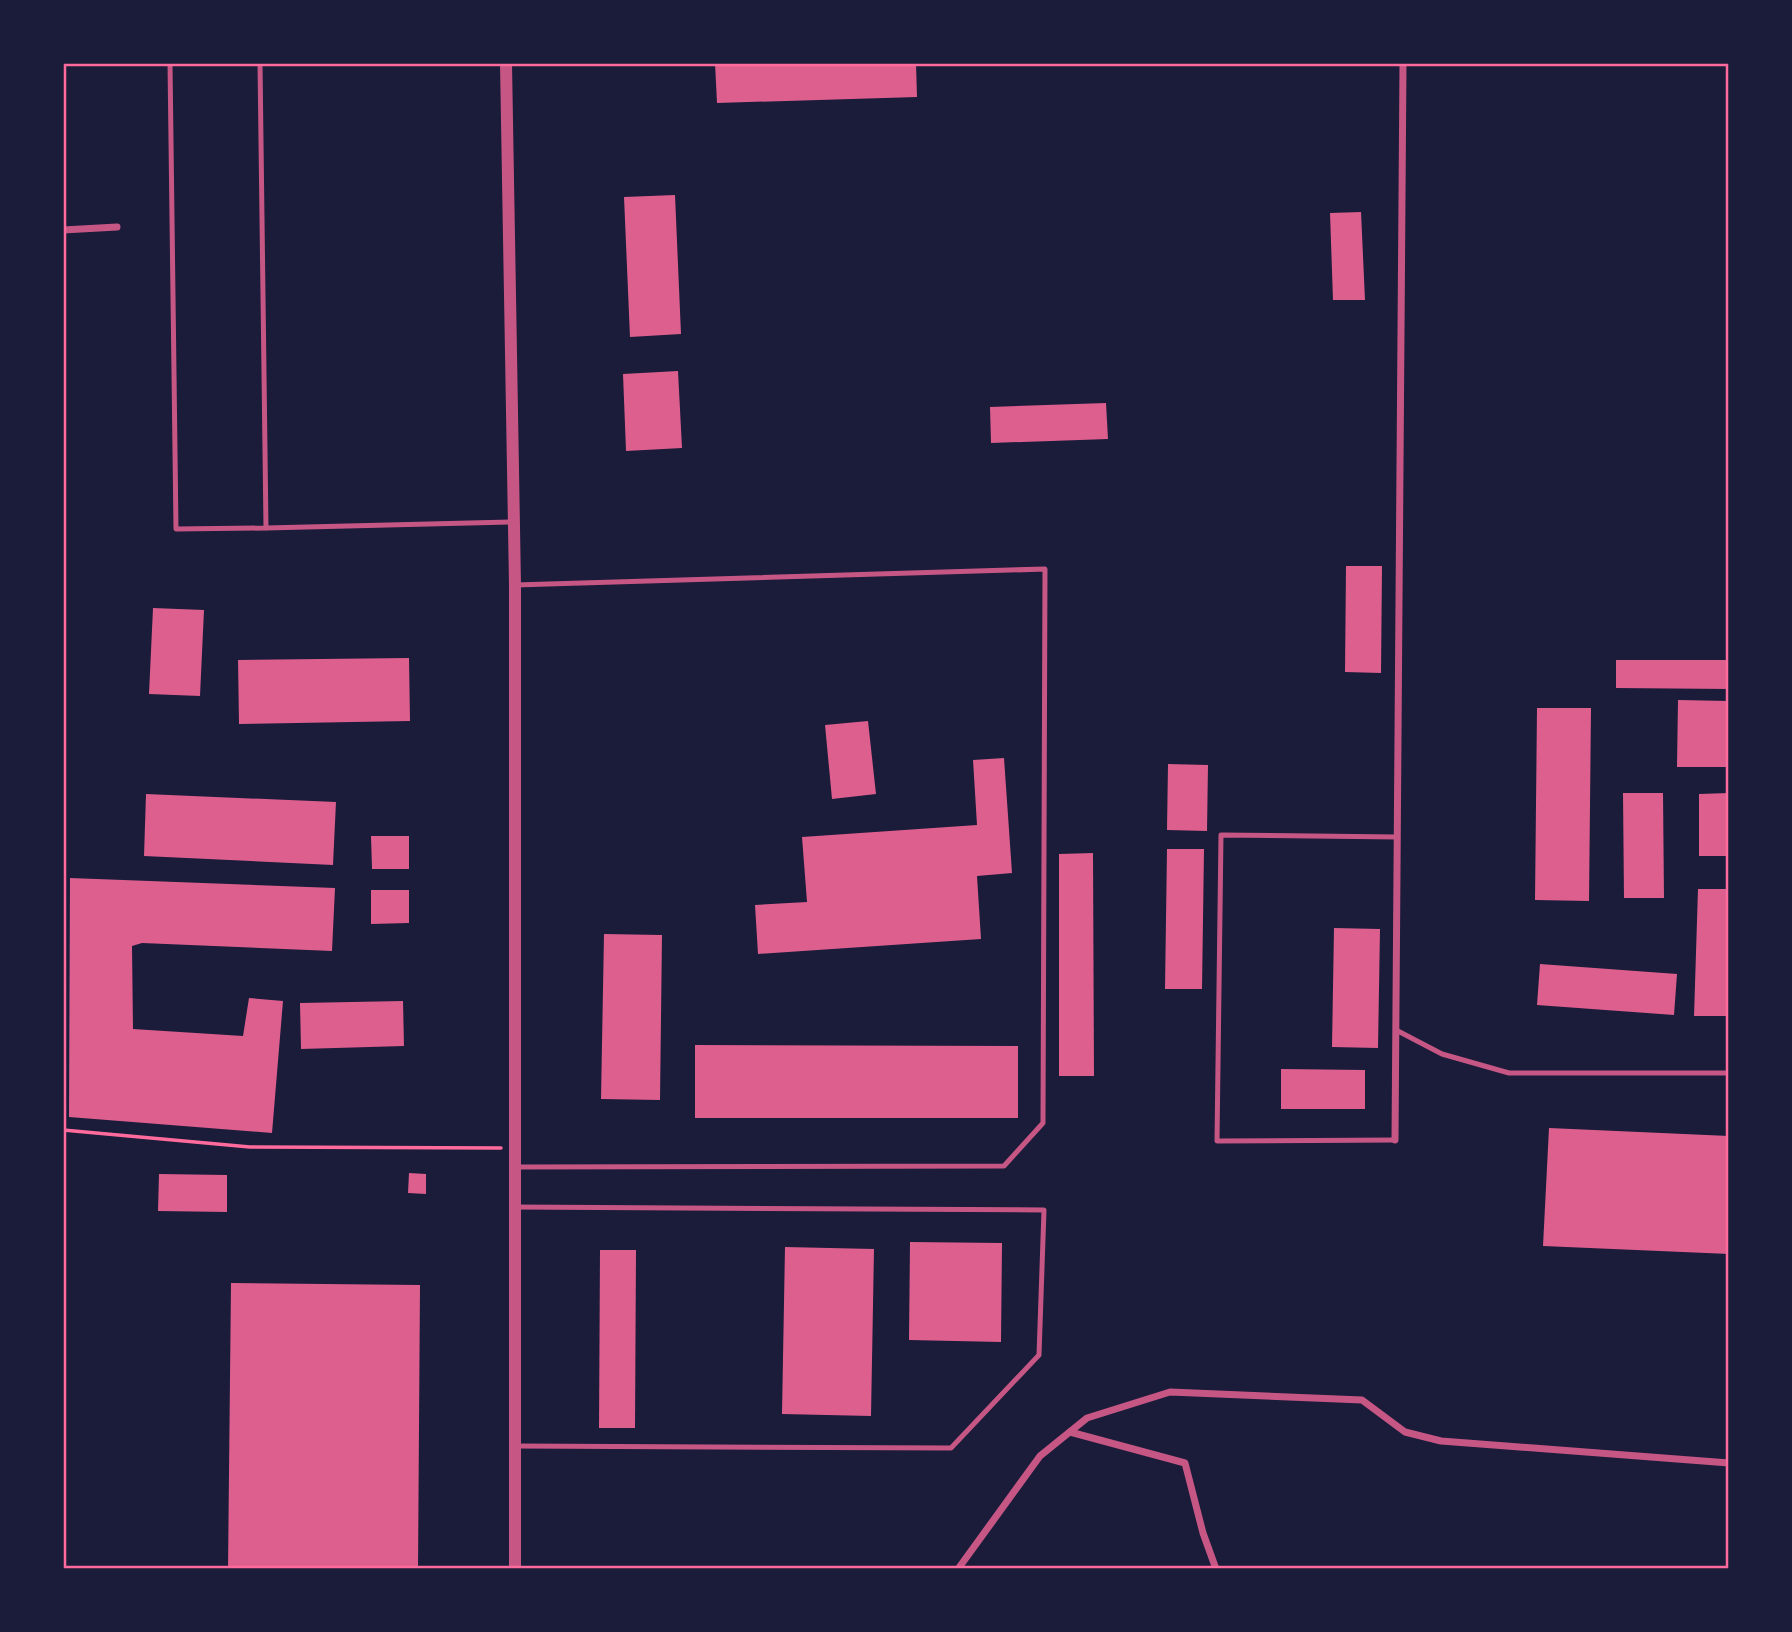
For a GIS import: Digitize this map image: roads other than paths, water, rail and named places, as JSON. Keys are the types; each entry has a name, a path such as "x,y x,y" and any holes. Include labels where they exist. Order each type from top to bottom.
{"street":[{"path":"506,63 515,585 515,1569"},
{"path":"1395,1140 1403,63"},
{"path":"63,230 117,228"},
{"path":"958,1569 1040,1457 1087,1418 1170,1392 1362,1400 1405,1432 1441,1441 1729,1463"},
{"path":"1070,1432 1185,1463 1203,1533 1216,1569"}],"lane":[{"path":"170,63 176,529 514,522"},
{"path":"260,63 266,528"},
{"path":"514,1167 1004,1166 1044,1123 1045,569 515,585"},
{"path":"1395,1140 1217,1141 1221,835 1397,837"},
{"path":"1396,1030 1442,1054 1509,1073 1729,1073"},
{"path":"514,1207 1044,1210 1039,1355 951,1448 516,1446"}]}
